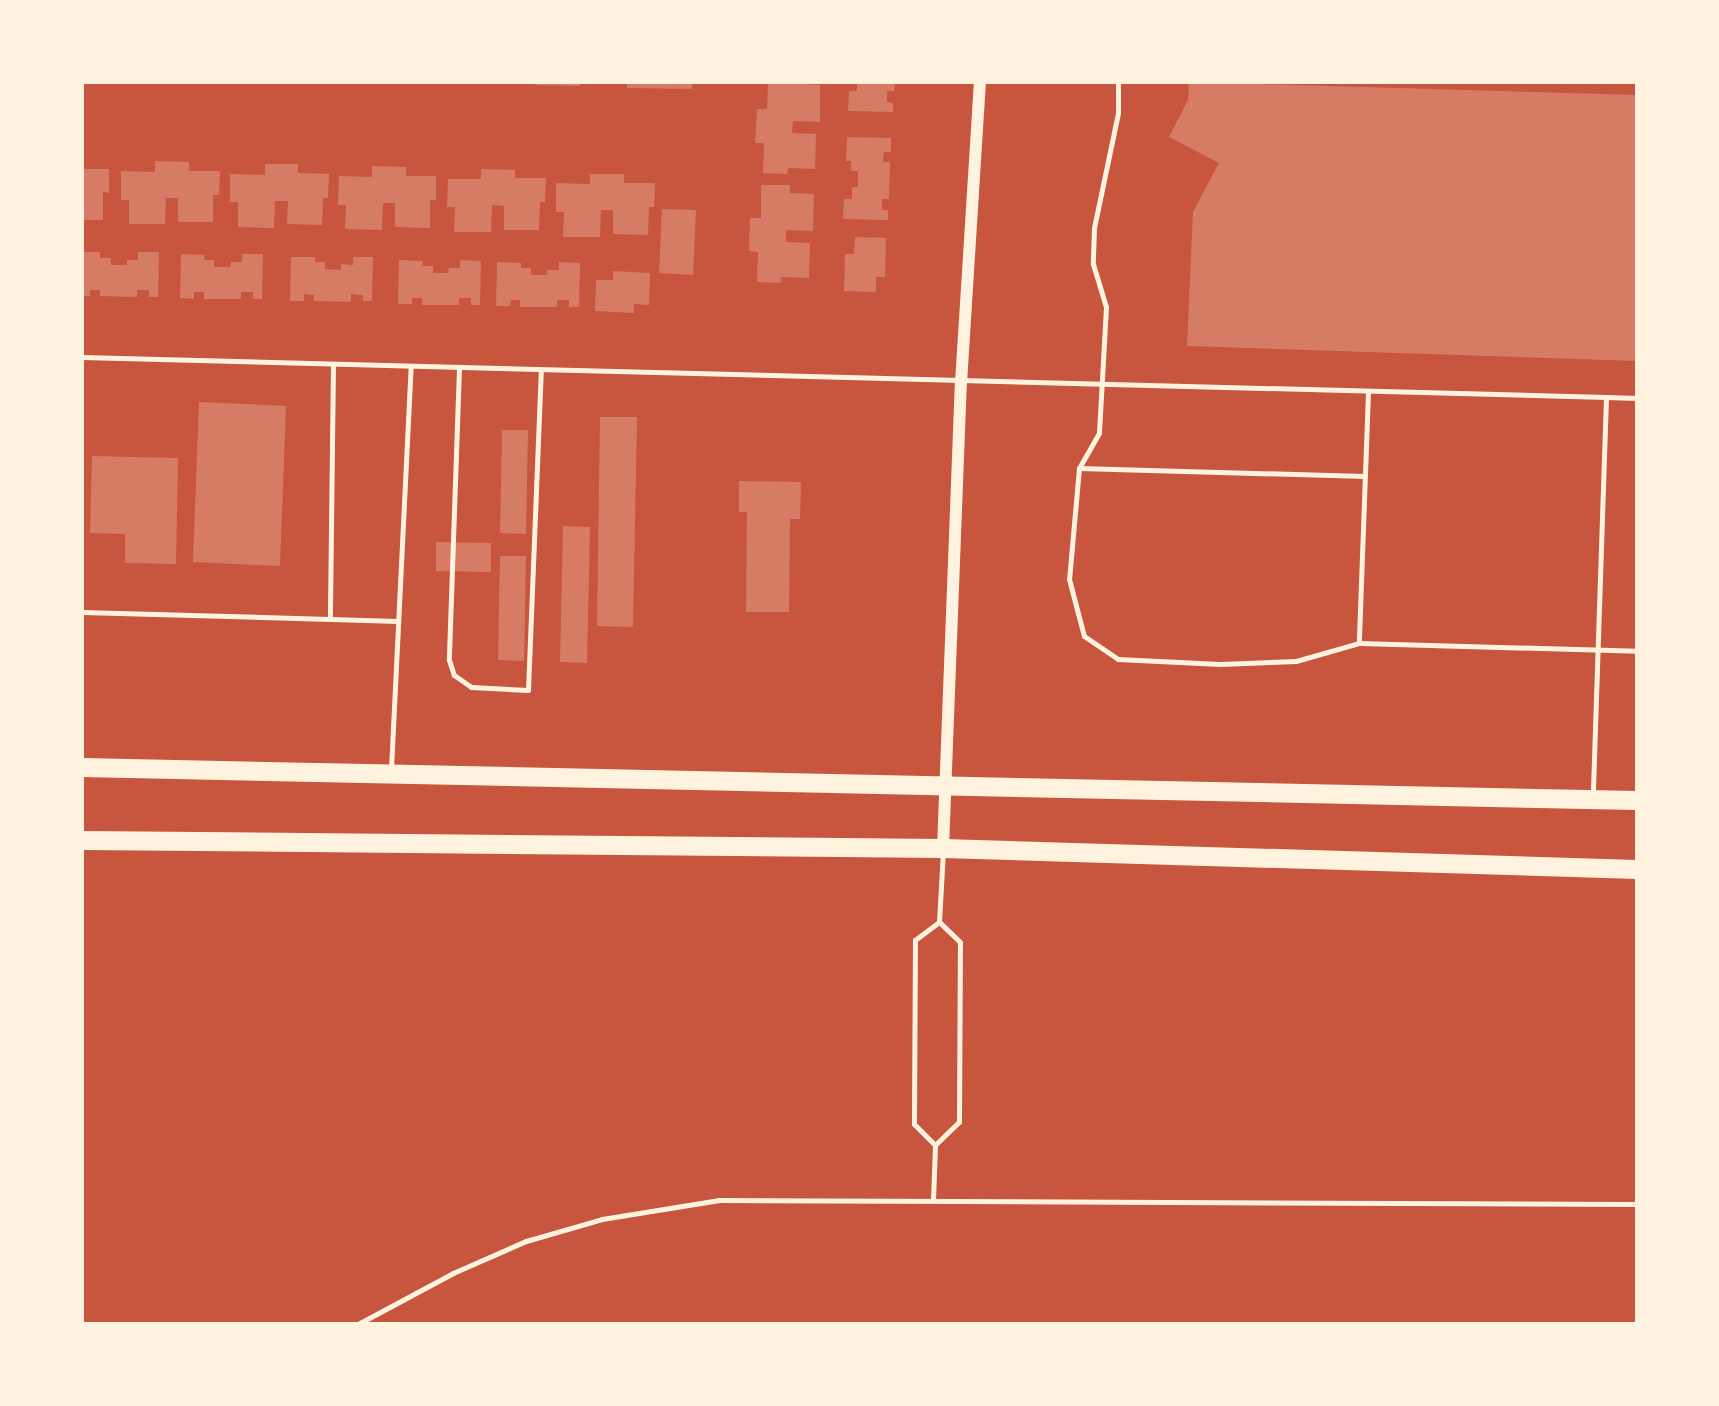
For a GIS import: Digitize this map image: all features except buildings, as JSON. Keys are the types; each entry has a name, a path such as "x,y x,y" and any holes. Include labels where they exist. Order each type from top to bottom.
{"highway":[{"path":"82,767 1637,800"},
{"path":"82,840 943,848 1637,869"}],"street":[{"path":"943,848 961,383 980,82"}],"lane":[{"path":"1118,82 1118,113 1094,228 1093,264 1106,307 1104,386 1099,433 1079,468 1069,579 1084,636 1118,659 1220,664 1296,661 1359,643 1637,651"},
{"path":"82,358 961,383 1637,398"},
{"path":"330,619 332,364"},
{"path":"391,772 411,367"},
{"path":"459,368 449,660 454,675 471,687 528,690 541,370"},
{"path":"1359,643 1368,392"},
{"path":"1593,799 1606,397"},
{"path":"1079,468 1365,476"},
{"path":"82,612 398,621"},
{"path":"933,1200 935,1145 959,1122 960,942 939,922 943,848"},
{"path":"935,1145 914,1124 915,940 939,922"},
{"path":"359,1324 492,1255 557,1231 615,1216 719,1200 1637,1204"}]}
